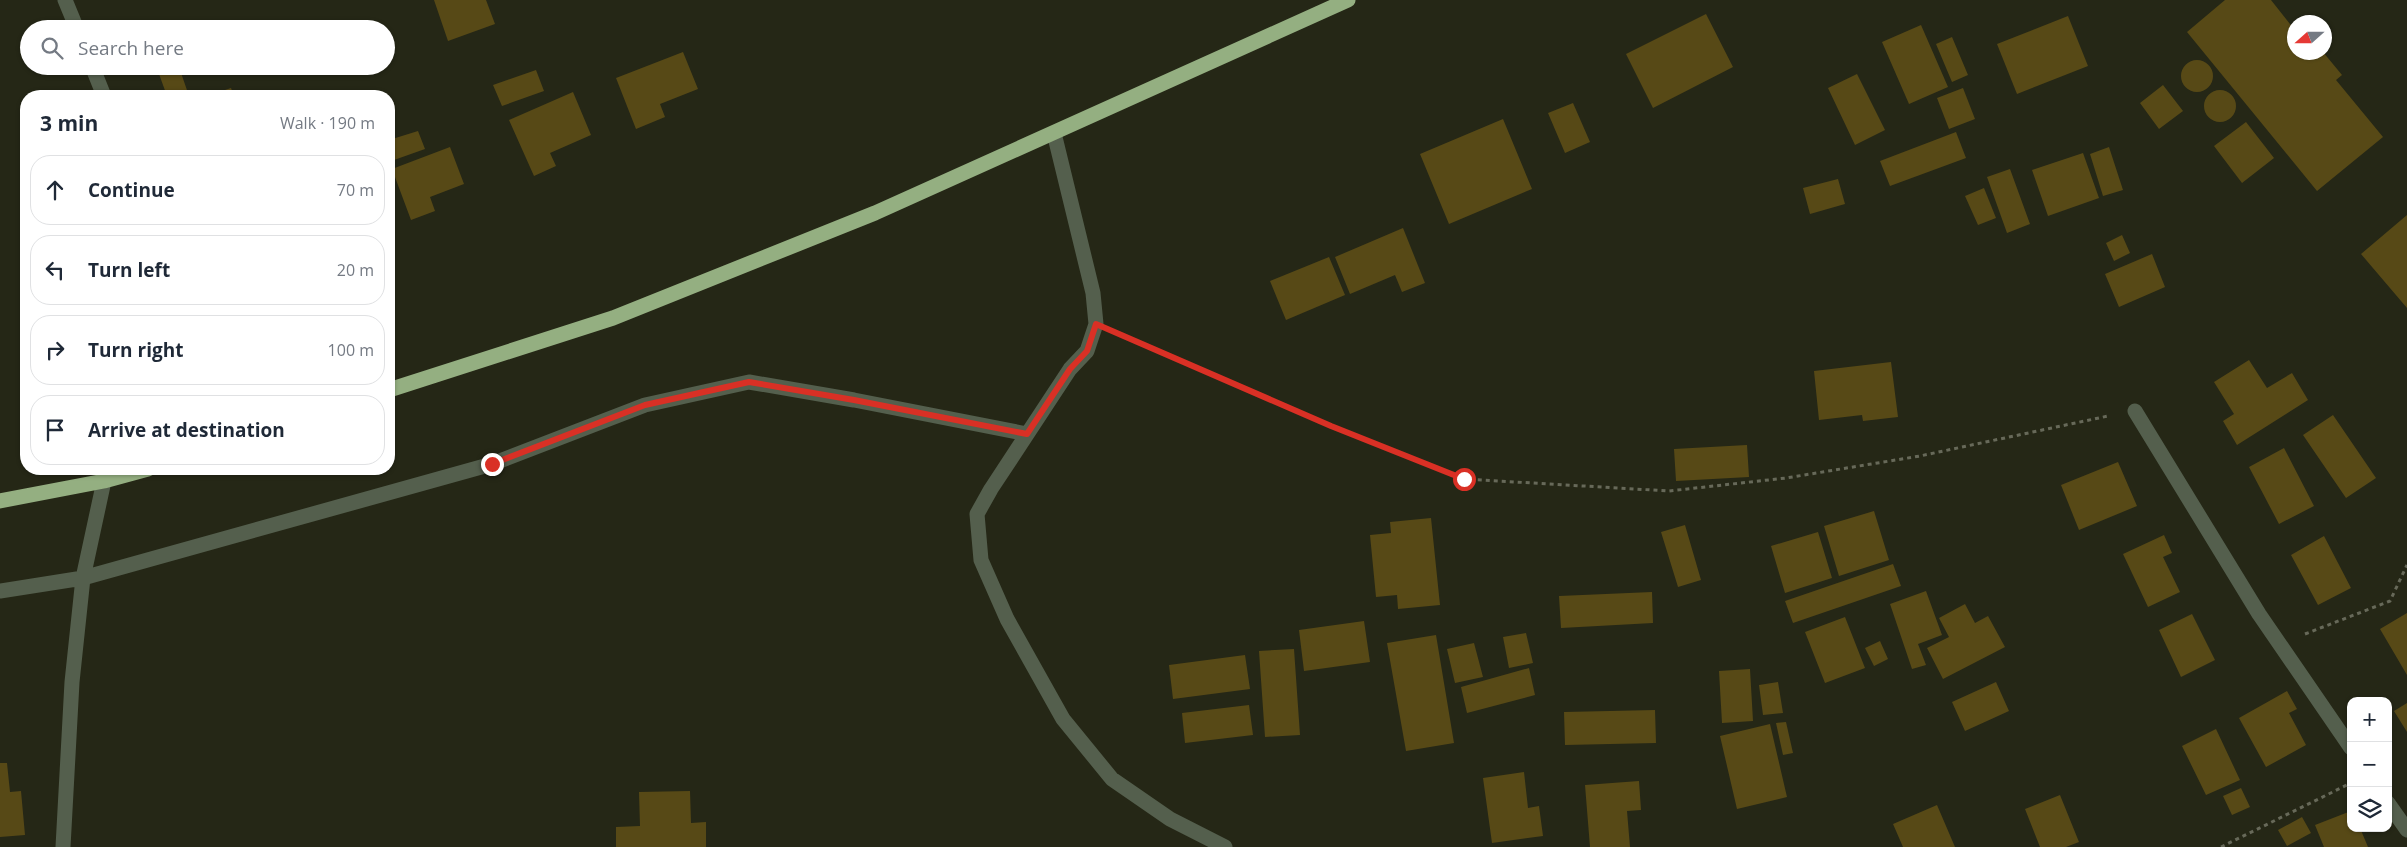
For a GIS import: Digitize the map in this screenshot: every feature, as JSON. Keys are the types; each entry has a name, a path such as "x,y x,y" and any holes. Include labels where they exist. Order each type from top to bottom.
{"highway":[{"path":"395,388 613,318 875,213 1348,0"},
{"path":"0,501 126,475"}],"street":[{"path":"65,0 73,20"},
{"path":"96,75 102,90"},
{"path":"1054,133 1093,293 1096,324 1087,351 1070,369 990,489 977,514 981,560 1008,619 1063,719 1112,779 1170,819 1225,847"},
{"path":"0,591 83,578 492,464 645,405 749,382 854,400 1027,434"},
{"path":"2135,410 2279,644 2347,742"},
{"path":"63,847 72,682 83,578 104,481"},
{"path":"2392,809 2407,830"}],"path":[{"path":"1096,324 1331,426 1464,479 1669,492 1786,478 1920,456 2135,410"},
{"path":"2279,644 2390,601 2407,565"},
{"path":"2221,847 2347,785"}],"building":[{"path":"434,0 486,0 495,24 448,41"},
{"path":"2225,0 2271,0 2287,20 2287,60 2330,60 2342,75 2336,80 2383,137 2317,191 2187,32"},
{"path":"1706,14 1733,67 1653,108 1626,54"},
{"path":"2068,16 2088,66 2017,94 1997,44"},
{"path":"1921,25 1948,87 1909,104 1882,42"},
{"path":"1952,37 1968,75 1952,82 1936,44"},
{"path":"683,52 698,89 660,104 665,117 636,129 616,78"},
{"path":"2197,60 2203,61 2208,65 2212,70 2212,82 2208,87 2203,91 2197,92 2191,91 2186,87 2182,82 2181,76 2182,70 2186,65 2191,61"},
{"path":"536,70 544,91 502,106 493,85"},
{"path":"1857,74 1885,130 1855,145 1828,88"},
{"path":"159,75 182,75 187,90 165,90"},
{"path":"2163,85 2183,111 2159,129 2140,103"},
{"path":"1963,88 1975,119 1949,129 1937,98"},
{"path":"2220,90 2226,91 2231,95 2235,100 2235,112 2231,117 2226,121 2220,122 2214,121 2209,117 2205,112 2204,106 2205,100 2209,95 2214,91"},
{"path":"573,92 591,135 550,153 556,166 534,176 509,120"},
{"path":"1573,103 1590,142 1565,153 1548,113"},
{"path":"1503,119 1532,189 1449,224 1420,154"},
{"path":"2246,122 2274,158 2242,183 2214,146"},
{"path":"418,131 425,149 395,160 395,138"},
{"path":"1956,132 1966,158 1890,186 1880,161"},
{"path":"450,147 464,184 430,197 435,211 411,220 395,177 395,168"},
{"path":"2109,147 2123,190 2103,196 2090,154"},
{"path":"2083,153 2099,198 2048,216 2032,170"},
{"path":"2010,169 2030,224 2007,233 1987,177"},
{"path":"1838,179 1845,204 1810,214 1803,188"},
{"path":"1984,188 1996,218 1978,225 1965,196"},
{"path":"2407,215 2407,308 2361,254"},
{"path":"1403,228 1425,283 1402,292 1395,275 1350,294 1335,257"},
{"path":"2122,235 2130,253 2114,261 2106,243"},
{"path":"2152,254 2165,287 2119,307 2105,274"},
{"path":"1329,257 1345,295 1286,320 1270,281"},
{"path":"2249,360 2267,388 2292,373 2308,400 2237,445 2223,421 2234,414 2214,382"},
{"path":"1891,362 1898,417 1863,421 1862,415 1819,420 1814,371"},
{"path":"2333,415 2376,478 2346,498 2303,435"},
{"path":"1747,445 1749,477 1676,481 1674,449"},
{"path":"2284,448 2314,506 2279,524 2249,467"},
{"path":"2118,462 2137,506 2079,530 2061,485"},
{"path":"1874,511 1889,560 1839,576 1824,526"},
{"path":"1431,518 1440,605 1398,609 1397,595 1376,597 1370,535 1391,533 1390,522"},
{"path":"1685,525 1701,580 1678,587 1661,532"},
{"path":"1818,532 1832,578 1785,593 1771,546"},
{"path":"2164,535 2172,553 2163,557 2180,592 2148,607 2123,554"},
{"path":"2324,536 2351,588 2318,605 2291,555"},
{"path":"1893,564 1901,586 1793,623 1785,601"},
{"path":"1926,591 1942,635 1918,644 1926,665 1912,669 1890,604"},
{"path":"1652,592 1653,623 1561,628 1559,596"},
{"path":"1965,604 1975,623 1988,616 2005,647 1943,679 1927,648 1949,637 1939,618"},
{"path":"2407,613 2407,675 2380,629"},
{"path":"2192,614 2215,660 2181,677 2159,630"},
{"path":"1845,617 1865,668 1825,683 1805,632"},
{"path":"1364,621 1370,662 1304,671 1299,630"},
{"path":"1526,633 1533,663 1509,668 1503,637"},
{"path":"1436,635 1454,743 1406,751 1387,643"},
{"path":"1880,641 1888,659 1874,666 1865,648"},
{"path":"1474,643 1483,677 1455,683 1447,649"},
{"path":"1294,649 1300,735 1265,737 1259,651"},
{"path":"1245,655 1250,689 1173,699 1169,665"},
{"path":"1529,668 1535,695 1467,713 1461,687"},
{"path":"1750,669 1753,721 1722,723 1719,671"},
{"path":"1778,682 1783,713 1763,715 1759,685"},
{"path":"1996,682 2009,711 1965,731 1952,702"},
{"path":"2287,691 2297,709 2289,713 2306,745 2266,767 2239,718"},
{"path":"2407,703 2407,732 2394,711"},
{"path":"1249,705 1253,735 1185,743 1182,713"},
{"path":"1655,710 1656,743 1565,745 1564,712"},
{"path":"1786,722 1793,753 1783,755 1776,723"},
{"path":"1770,724 1787,797 1737,809 1720,736"},
{"path":"2216,729 2240,780 2206,795 2182,746"},
{"path":"0,763 7,763 10,792 21,791 25,835 0,837"},
{"path":"1524,772 1528,808 1539,806 1543,836 1492,843 1483,778"},
{"path":"1639,781 1641,810 1627,811 1630,847 1590,847 1585,785"},
{"path":"2241,788 2250,807 2232,815 2223,796"},
{"path":"690,791 691,823 706,822 706,847 616,847 616,827 640,826 639,792"},
{"path":"2060,795 2079,842 2066,847 2040,847 2025,809"},
{"path":"1937,805 1955,847 1903,847 1893,824"},
{"path":"2347,813 2347,832 2362,832 2368,847 2324,847 2315,825"},
{"path":"2302,817 2311,833 2287,846 2278,830"}],"route":[{"path":"492,464 645,405 749,382 854,400 1027,434 1070,369 1087,351 1096,324 1331,426 1464,479"}]}
